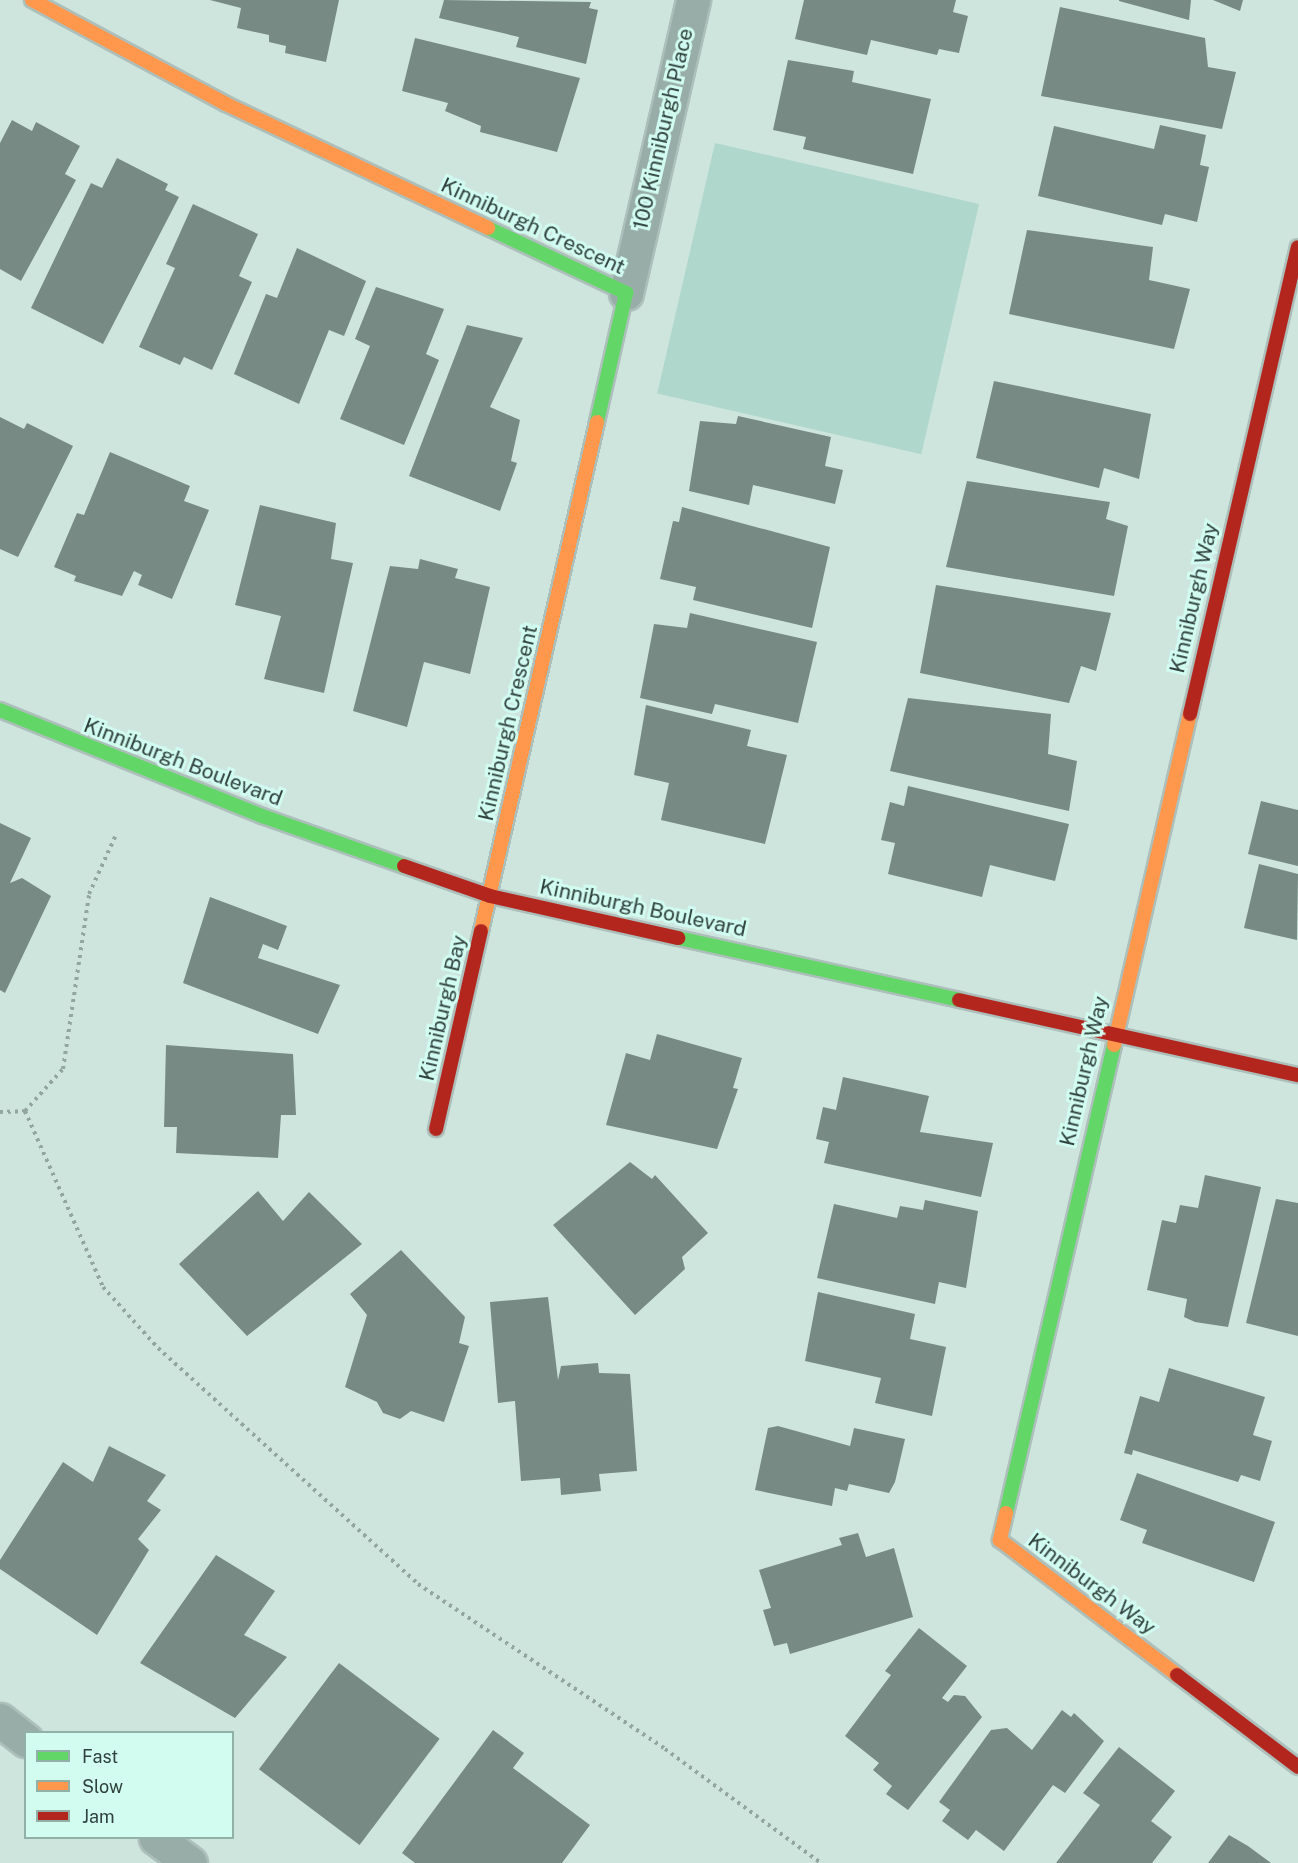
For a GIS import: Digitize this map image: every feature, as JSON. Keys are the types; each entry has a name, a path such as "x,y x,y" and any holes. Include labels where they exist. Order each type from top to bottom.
{"street":[{"name":"100 Kinniburgh Place","path":"626,293 693,0"},
{"name":"Kinniburgh Crescent","path":"38,1 226,104 626,293 490,896"},
{"name":"Kinniburgh Way","path":"1298,247 1114,1034 1000,1540 1298,1767"},
{"name":"Kinniburgh Boulevard","path":"0,710 262,816 490,896 1298,1075"},
{"name":"Kinniburgh Bay","path":"436,1129 490,896"},
{"path":"0,1720 24,1738"},
{"path":"157,1839 189,1863"}],"path":[{"path":"0,1112 25,1111 63,1069 89,894 115,837"},
{"path":"25,1111 103,1287 158,1348 418,1584 673,1755 821,1863"}],"green space":[{"path":"715,143 979,204 921,454 657,393"}],"building":[{"path":"210,0 339,0 326,62 285,53 286,46 269,42 269,35 237,28 241,8"},
{"path":"444,0 591,2 589,8 598,10 586,64 516,47 519,37 439,18"},
{"path":"804,0 956,0 953,12 968,16 959,53 939,49 937,55 871,40 867,55 795,39"},
{"path":"1191,0 1189,20 1119,1"},
{"path":"1213,0 1243,0 1240,11"},
{"path":"1060,7 1205,38 1208,67 1236,72 1222,129 1041,96"},
{"path":"415,38 580,78 557,152 480,132 481,126 445,111 448,103 402,91"},
{"path":"788,60 854,71 852,82 931,99 913,174 803,149 806,137 773,130"},
{"path":"12,120 32,131 36,122 80,146 65,174 76,180 21,281 0,269 0,143"},
{"path":"1160,125 1206,135 1200,165 1209,167 1197,222 1165,214 1162,225 1038,196 1054,126 1154,149"},
{"path":"117,158 168,184 165,190 179,197 103,344 31,308 91,183 102,188"},
{"path":"193,204 258,234 239,276 252,282 212,370 184,357 180,365 139,347 175,268 166,264"},
{"path":"1027,230 1153,247 1149,280 1190,289 1174,349 1009,314"},
{"path":"297,248 366,281 344,336 329,330 299,404 234,374 266,294 277,298"},
{"path":"376,287 444,309 426,354 439,360 404,445 340,419 370,346 355,339"},
{"path":"467,325 523,338 490,407 520,420 511,461 517,463 500,511 409,476"},
{"path":"994,381 1151,414 1139,479 1104,468 1099,488 976,458"},
{"path":"738,416 831,437 825,466 843,470 835,504 753,485 749,505 689,491 700,421 736,424"},
{"path":"0,417 24,429 27,423 73,446 18,557 0,549"},
{"path":"110,452 190,486 184,501 209,510 172,599 138,585 142,575 134,571 122,596 74,581 76,576 54,567 77,513 84,515"},
{"path":"967,481 1110,502 1106,519 1128,526 1114,596 946,567"},
{"path":"260,505 336,523 331,559 353,563 324,693 264,679 281,616 235,605"},
{"path":"682,507 830,547 812,628 693,600 696,587 660,579 673,521 679,522"},
{"path":"420,559 458,569 455,578 490,587 470,674 424,662 407,727 353,711 390,566 418,569"},
{"path":"936,585 1111,613 1096,671 1081,666 1069,703 920,673"},
{"path":"690,613 817,642 798,723 715,704 712,714 640,698 654,624 687,628"},
{"path":"908,698 1051,714 1048,754 1077,761 1069,811 890,771"},
{"path":"646,705 751,730 747,746 787,755 765,844 661,820 669,783 634,775"},
{"path":"908,786 1069,824 1055,881 990,865 982,897 888,874 895,843 881,840 890,802 904,806"},
{"path":"1261,801 1298,810 1298,866 1248,854"},
{"path":"0,823 31,838 10,883 22,878 51,896 5,993 0,990"},
{"path":"1259,864 1298,874 1297,940 1244,928"},
{"path":"210,897 287,926 278,950 263,944 258,958 340,985 318,1034 183,983"},
{"path":"657,1034 742,1058 733,1088 738,1089 717,1149 606,1125 626,1053 650,1060"},
{"path":"166,1045 293,1054 296,1115 281,1115 278,1158 176,1153 177,1127 164,1127"},
{"path":"843,1077 929,1096 920,1132 993,1143 981,1197 824,1163 829,1142 816,1139 823,1107 836,1110"},
{"path":"630,1162 652,1179 655,1175 708,1233 682,1257 685,1269 635,1315 553,1225"},
{"path":"1205,1175 1261,1187 1228,1327 1195,1322 1184,1317 1187,1299 1147,1290 1162,1220 1176,1223 1180,1205 1198,1208"},
{"path":"258,1191 283,1221 309,1192 362,1244 247,1336 179,1264"},
{"path":"1276,1199 1298,1203 1298,1336 1246,1323"},
{"path":"925,1200 978,1211 966,1288 939,1282 935,1304 817,1278 834,1204 897,1218 900,1206 923,1210"},
{"path":"401,1250 465,1317 459,1343 469,1346 444,1422 411,1411 400,1419 383,1413 377,1402 345,1387 367,1315 350,1294"},
{"path":"818,1292 915,1314 910,1339 946,1347 932,1416 875,1403 881,1378 805,1361"},
{"path":"548,1297 558,1380 561,1366 598,1363 599,1373 630,1374 637,1471 599,1474 601,1491 561,1495 560,1478 521,1481 515,1401 498,1403 490,1302"},
{"path":"1169,1368 1265,1397 1253,1435 1272,1441 1260,1481 1241,1475 1238,1482 1133,1450 1132,1455 1124,1453 1140,1396 1159,1402"},
{"path":"778,1426 850,1446 854,1428 905,1439 895,1482 889,1493 849,1484 847,1491 835,1488 832,1506 755,1490 768,1428"},
{"path":"109,1446 166,1475 147,1501 161,1510 138,1539 149,1550 97,1635 0,1569 0,1560 63,1462 93,1482"},
{"path":"1137,1473 1275,1522 1254,1582 1142,1543 1147,1530 1120,1520"},
{"path":"858,1533 866,1557 894,1548 913,1617 790,1654 787,1643 774,1646 763,1610 771,1608 759,1570 842,1545 839,1538"},
{"path":"216,1555 275,1591 244,1635 287,1657 235,1718 140,1663"},
{"path":"919,1628 967,1666 942,1698 948,1702 954,1695 965,1696 982,1717 908,1810 886,1794 892,1786 873,1770 879,1763 845,1736 891,1675 885,1671"},
{"path":"339,1663 440,1739 360,1845 259,1769"},
{"path":"1062,1710 1071,1717 1074,1713 1104,1741 1065,1793 1053,1785 1004,1851 976,1830 968,1840 942,1821 950,1810 939,1802 991,1730 1007,1728 1032,1750"},
{"path":"493,1730 524,1753 513,1768 590,1825 562,1863 415,1863 402,1853"},
{"path":"1119,1747 1175,1791 1151,1821 1172,1837 1152,1863 1056,1863 1100,1805 1083,1793"},
{"path":"1229,1835 1248,1846 1271,1863 1208,1863"}],"traffic: fast":[{"path":"488,228 626,293 597,422"},
{"path":"0,710 262,816 404,866"},
{"path":"678,938 959,1000"},
{"path":"1006,1513 1114,1045"}],"traffic: slow":[{"path":"32,0 226,104 488,228"},
{"path":"481,931 597,422"},
{"path":"1114,1045 1190,714"},
{"path":"1006,1513 1000,1540 1177,1675"}],"traffic: jam":[{"path":"1190,714 1298,247"},
{"path":"404,866 490,896 678,938"},
{"path":"436,1129 481,931"},
{"path":"959,1000 1298,1075"},
{"path":"1177,1675 1298,1767"}]}
